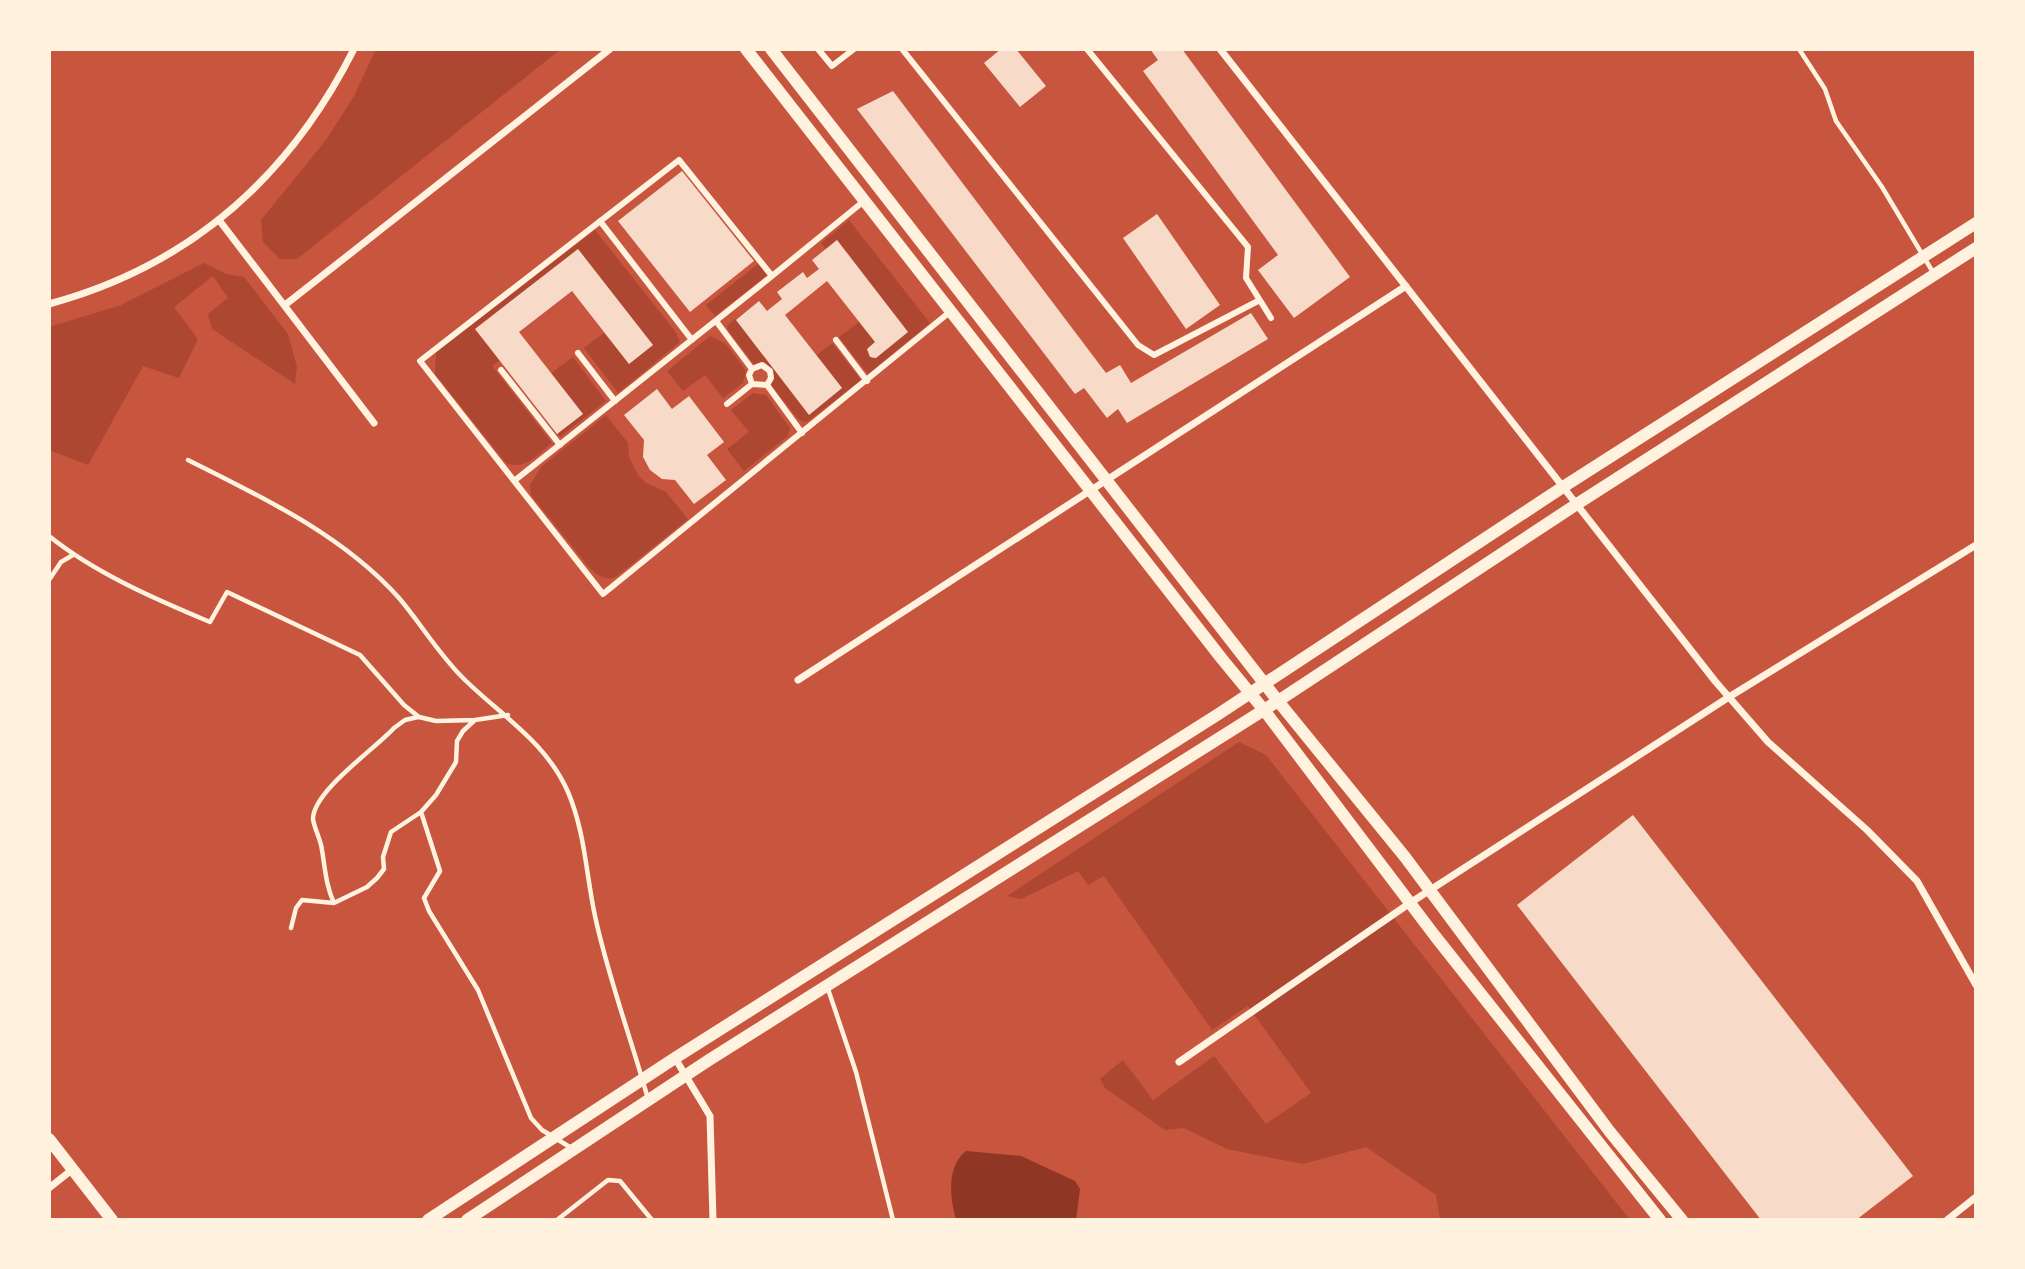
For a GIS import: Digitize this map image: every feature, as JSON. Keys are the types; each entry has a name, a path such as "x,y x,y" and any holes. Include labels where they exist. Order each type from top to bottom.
{"street":[{"path":"49,304 97,291 144,269 219,220 263,182 311,125 354,49"},
{"path":"285,305 610,49"},
{"path":"746,49 1660,1220"},
{"path":"771,49 1278,701 1430,890 1610,1132 1682,1220"},
{"path":"818,49 832,66 854,49"},
{"path":"902,49 1138,345 1154,355 1258,301"},
{"path":"1087,49 1248,247 1246,278 1271,318"},
{"path":"1220,49 1729,697 1768,742 1867,830 1917,881 1976,985"},
{"path":"772,276 679,160 420,361 603,594 951,311"},
{"path":"514,481 864,201"},
{"path":"219,220 374,423"},
{"path":"600,221 692,340"},
{"path":"428,1220 675,1058 1264,683 1563,486 1976,223"},
{"path":"467,1220 686,1074 1264,710 1577,504 1976,248"},
{"path":"798,680 1406,286"},
{"path":"716,321 752,369"},
{"path":"836,340 867,381"},
{"path":"578,353 615,401"},
{"path":"752,384 749,375 758,365 768,368 771,377 766,385"},
{"path":"501,370 560,445"},
{"path":"727,404 752,384 766,385 802,433"},
{"path":"1179,1062 1430,890 1729,697 1976,545"},
{"path":"675,1058 710,1116 713,1220"},
{"path":"49,1139 112,1220"},
{"path":"49,1188 73,1169"},
{"path":"1947,1220 1976,1197"}],"lane":[{"path":"1799,49 1825,89 1836,121 1882,187 1934,275"},
{"path":"188,460 326,535 356,556 400,599 433,646 464,680 509,715 555,765 569,794 588,862 601,938 648,1100"},
{"path":"49,536 73,555 167,604 210,622 226,592 360,655 404,705 419,717"},
{"path":"49,580 61,562 73,555"},
{"path":"334,903 329,892 320,838 313,821 315,808 323,793 405,720 419,717 475,720 509,715"},
{"path":"291,928 296,908 302,900 334,903 367,887 377,878 384,869 383,857 391,832 421,812 436,795 456,762 457,741 475,720"},
{"path":"421,812 440,871 424,898 429,911 478,990 531,1118 542,1130 573,1149"},
{"path":"827,986 856,1072 892,1220"},
{"path":"557,1220 608,1180 620,1181 652,1220"}],"shaded area":[{"path":"376,49 561,49 297,259 280,259 263,242 261,220 326,140 354,96"},
{"path":"849,220 930,323 868,374 839,337 859,322 875,342 867,351 873,359 908,332 837,240 826,249 821,243"},
{"path":"595,230 675,331 680,342 618,393 584,348 604,333 629,364 653,345 578,249 476,329 500,360 492,366 552,443 525,463 506,463 435,374 436,352"},
{"path":"204,263 226,274 244,277 288,334 297,367 295,384 212,329 208,314 228,298 213,276 174,307 198,339 179,378 143,366 88,465 49,450 49,327 121,305"},
{"path":"758,264 767,275 715,316 706,305"},
{"path":"735,319 809,414 842,388 817,355 832,343 861,380 807,422 799,420 771,385 774,376 764,362 754,364 729,332 727,326"},
{"path":"710,336 726,344 746,371 743,383 723,398 705,375 683,391 667,371"},
{"path":"573,357 606,401 560,437 557,434 583,414 551,373"},
{"path":"753,393 766,395 790,428 788,436 744,471 727,449 749,432 731,410"},
{"path":"606,415 628,443 629,457 638,475 646,483 666,492 688,519 616,577 604,578 588,566 531,495 530,485 541,467"},
{"path":"1239,742 1266,755 1630,1220 1440,1220 1436,1195 1366,1147 1303,1164 1227,1149 1184,1128 1165,1130 1105,1088 1100,1079 1123,1060 1153,1100 1214,1056 1266,1124 1311,1093 1248,1006 1212,1030 1104,876 1088,885 1078,871 1021,899 1007,896"},
{"path":"966,1151 1021,1156 1075,1181 1080,1189 1076,1220 956,1220 951,1193 952,1174 955,1165"}],"building":[{"path":"1001,49 1016,49 1046,86 1020,107 984,63"},
{"path":"1150,49 1182,49 1350,277 1294,318 1258,270 1278,255 1143,71 1158,60"},
{"path":"893,91 1106,373 1120,365 1131,383 1251,313 1268,339 1127,423 1118,409 1107,418 1084,388 1075,394 857,109"},
{"path":"682,171 754,261 690,312 618,221"},
{"path":"1157,214 1220,305 1186,329 1123,238"},
{"path":"837,240 908,332 876,358 870,357 867,349 875,342 827,281 785,315 842,388 809,415 736,320 759,301 767,311 782,299 777,292 803,272 807,278 819,269 812,260"},
{"path":"578,249 653,345 629,364 572,291 519,332 583,414 557,434 475,329"},
{"path":"657,389 672,409 689,396 724,442 707,455 726,480 694,504 675,480 662,479 650,470 643,457 644,440 624,415"},
{"path":"1633,815 1913,1176 1856,1220 1761,1220 1517,905"}]}
